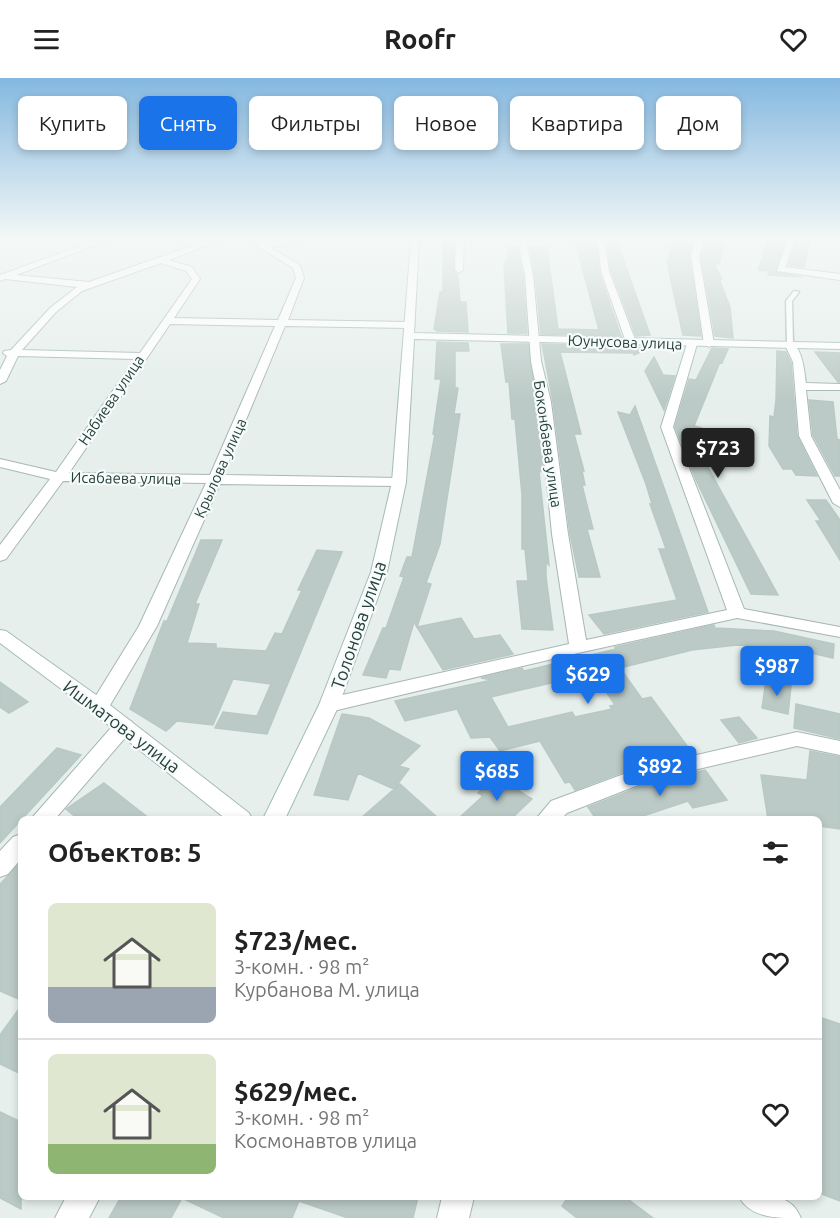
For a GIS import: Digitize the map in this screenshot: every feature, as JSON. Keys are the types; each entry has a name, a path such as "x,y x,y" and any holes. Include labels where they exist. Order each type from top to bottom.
{"street":[{"path":"0,381 14,353 53,310 73,294"},
{"name":"Набиева улица","path":"0,556 59,477 186,294"},
{"name":"Крылова улица","path":"99,707 148,626 215,479 294,294"},
{"name":"Толонова улица","path":"275,816 329,705 379,572 399,482 412,294"},
{"name":"Боконбаева улица","path":"531,294 536,361 545,402 560,534 578,647"},
{"path":"613,294 631,342"},
{"path":"701,294 709,344"},
{"name":"Юунусова улица","path":"167,321 282,323 535,339 840,346"},
{"path":"692,344 667,427 737,613"},
{"path":"790,345 798,362 805,436 840,503"},
{"path":"0,352 142,356"},
{"path":"800,386 840,387"},
{"name":"Исабаева улица","path":"0,463 59,477 399,482"},
{"path":"329,705 578,647 737,613 840,632"},
{"name":"Ишматова улица","path":"0,635 99,707 238,816"},
{"path":"45,816 124,726"},
{"path":"549,816 559,807 647,773 797,739 840,748"},
{"path":"0,867 18,846"},
{"path":"71,1218 82,1200"},
{"path":"453,1218 457,1200"},
{"path":"759,1200 785,1218"}],"lane":[{"path":"790,345 789,301 794,294"}],"building":[{"path":"440,294 459,294 460,302 466,302 468,332 434,329"},
{"path":"506,294 524,294 527,333 508,333"},
{"path":"537,294 553,294 558,329 599,330 589,294 607,294 621,336 541,334"},
{"path":"620,294 636,294 650,335 636,336"},
{"path":"674,294 695,294 701,336 683,335"},
{"path":"708,294 725,294 730,307 733,338 715,336"},
{"path":"437,342 468,343 469,351 455,351 455,388 458,388 454,414 460,414 440,544 426,583 431,584 417,627 414,622 400,670 389,669 386,678 363,675 383,628 386,628 404,577 400,576 407,557 412,557 435,434 433,434 441,379 435,379"},
{"path":"501,344 528,344 544,471 539,472 549,565 546,562 546,577 553,630 522,629 517,581 528,581 525,549 522,549 522,495 515,419 512,419 509,382 506,382"},
{"path":"542,344 650,348 634,355 633,353 560,352 581,434 574,434 584,471 582,471 585,485 582,485 593,529 587,529 600,577 579,577 570,534 553,402"},
{"path":"712,348 728,349 722,363 720,362 694,426 702,428 695,444 778,595 751,594 696,480 675,427 689,379 696,380"},
{"path":"777,351 786,352 791,363 797,436 817,476 796,475 792,469 783,469 769,446 770,416 774,417 776,400"},
{"path":"815,352 840,353 840,382 838,382"},
{"path":"654,357 663,375 675,376 664,410 645,371"},
{"path":"809,400 833,402 837,439 840,440 840,476 835,476 813,435"},
{"path":"635,406 708,612 604,634 589,615 677,600 659,549 666,549 650,504 652,504 646,484 618,412 630,415"},
{"path":"807,500 826,500 840,520 840,560 816,521 821,521"},
{"path":"201,540 222,540 195,604 199,604 187,643 216,644 216,648 266,651 275,633 282,634 302,590 298,590 317,550 342,552 267,734 215,728 223,712 257,716 271,684 233,679 213,725 177,721 166,731 130,709 164,621 167,621"},
{"path":"461,618 474,639 500,635 513,654 443,670 417,627"},
{"path":"714,625 715,628 774,631 834,644 833,658 785,647 737,645 692,650 620,668 642,699 651,697 693,754 639,766 575,790 570,782 565,783 540,741 500,751 490,737 471,738 457,709 405,721 395,701 492,680 481,678 522,668 524,671 616,649 615,647","holes":["594,673 615,705 610,706 612,709 575,717 572,712 508,727 491,697"]},
{"path":"766,680 791,686 788,714 762,708"},
{"path":"0,682 28,702 9,713 0,707"},
{"path":"796,704 840,714 840,739 794,728"},
{"path":"342,714 369,718 420,746 399,766 409,769 394,789 358,773 348,800 314,795"},
{"path":"739,717 757,738 739,743 721,720"},
{"path":"57,748 81,755 25,816 18,816 18,823 0,843 0,807"},
{"path":"810,751 840,757 840,829 822,826 822,816 768,816 761,775 807,780"},
{"path":"705,770 727,800 693,808 688,801 643,816 594,816 588,807 652,782"},
{"path":"496,777 532,799 514,816 461,816 483,796 478,793"},
{"path":"104,783 146,816 74,816 66,809"},
{"path":"400,784 436,816 363,816"},
{"path":"18,865 18,999 0,991 0,884"},
{"path":"18,1010 18,1073 0,1064 0,1035"},
{"path":"822,1018 840,1024 840,1201 822,1194"},
{"path":"0,1112 18,1121 18,1200 21,1200 21,1209 0,1198"},
{"path":"119,1200 181,1200 171,1218 109,1218"},
{"path":"186,1200 417,1200 413,1218 348,1218 299,1201 292,1218 224,1218"},
{"path":"566,1200 629,1200 653,1218 577,1218 562,1206"}]}
